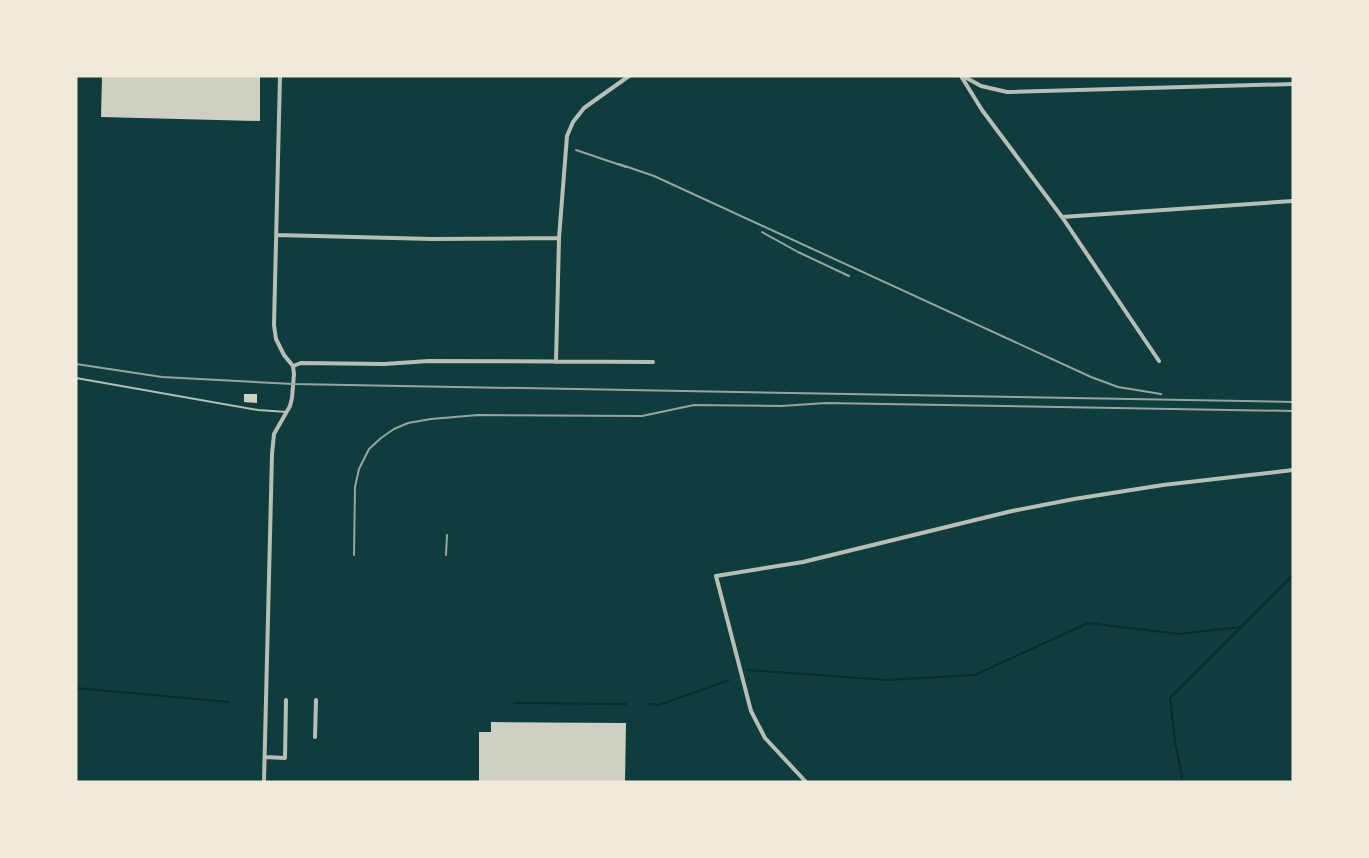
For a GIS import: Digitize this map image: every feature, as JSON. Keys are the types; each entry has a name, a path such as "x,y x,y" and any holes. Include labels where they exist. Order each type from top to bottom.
{"street":[{"path":"264,782 272,454 274,434 287,412 292,398 293,366 284,355 276,339 274,325 280,76"},
{"path":"556,362 559,238 566,136 573,122 584,108 629,76"},
{"path":"962,76 981,86 1015,93 1293,84"},
{"path":"962,76 982,110 1062,217 1159,360"},
{"path":"1062,217 1293,202"},
{"path":"277,235 559,238"},
{"path":"293,366 301,363 384,364 429,361 653,362"},
{"path":"806,782 766,738 751,711 716,576 802,562 1012,511 1081,497 1163,485 1293,470"},
{"path":"264,757 286,758 286,700"},
{"path":"315,737 316,700"}],"lane":[{"path":"76,378 258,410 287,412"}],"building":[{"path":"102,76 260,76 260,121 101,117"},
{"path":"244,394 257,394 257,403 244,402"},
{"path":"491,722 626,723 625,782 479,782 479,732 491,732"}],"waterway":[{"path":"1181,782 1182,777 1175,741 1170,698 1293,575"},
{"path":"747,670 887,680 975,675 1088,623 1179,634 1240,627"},
{"path":"648,704 659,705 729,680"},
{"path":"76,688 229,702"},
{"path":"514,703 626,704"}],"railway":[{"path":"576,150 626,167"},
{"path":"619,164 654,176 1091,377 1118,387 1161,394"},
{"path":"762,232 798,252 849,276"},
{"path":"76,364 162,377 293,384 1293,402"},
{"path":"354,555 355,487 359,469 369,449 394,429 408,423 431,419 478,415 642,416 694,405 781,406 826,403 1293,411"},
{"path":"446,555 447,535"}]}
